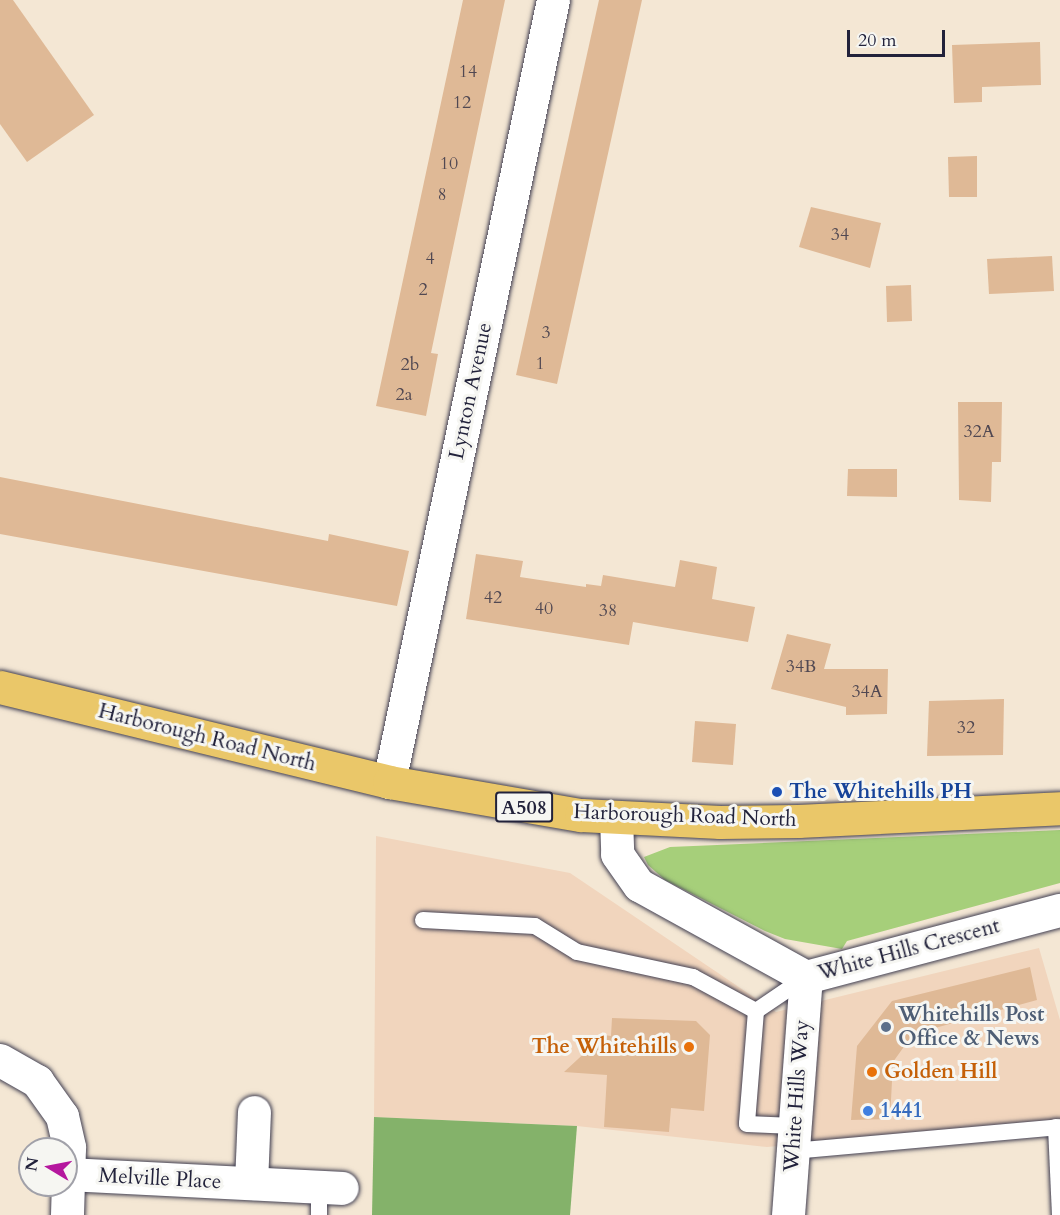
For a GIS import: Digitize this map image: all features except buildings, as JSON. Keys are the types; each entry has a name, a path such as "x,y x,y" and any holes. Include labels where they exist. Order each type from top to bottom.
{"highway":[{"name":"Harborough Road North","path":"0,687 389,782 501,803 616,818 798,821 1060,808"}],"street":[{"name":"Lynton Avenue","path":"389,782 553,0"},
{"name":"White Hills Crescent","path":"616,818 617,854 639,885 806,976 1060,910"},
{"name":"White Hills Way","path":"788,1215 806,976"},
{"path":"0,1060 27,1072 48,1091 66,1130 66,1137"},
{"name":"Melville Place","path":"250,1184 254,1112"},
{"name":"Melville Place","path":"78,1174 250,1184 327,1197"},
{"path":"67,1215 68,1197"}],"lane":[{"path":"423,920 535,926 577,952 693,977 756,1011"},
{"path":"756,1011 806,976"},
{"path":"756,1011 747,1124 793,1139 1058,1127 1060,1215"}],"shaded area":[{"path":"376,836 570,873 776,1012 1039,948 1060,1020 1060,1120 767,1147 577,1126 374,1117"}],"green space":[{"path":"1060,830 1060,883 847,941 842,949 785,939 765,931 665,880 648,865 644,857 670,847"},
{"path":"374,1117 577,1126 570,1215 372,1215"}],"place":[{"name":"The Whitehills PH","path":"777,792"},
{"name":"Whitehills Post Office & News","path":"886,1027"},
{"name":"The Whitehills","path":"689,1047"},
{"name":"Golden Hill","path":"872,1072"},
{"name":"1441","path":"868,1111"}]}
